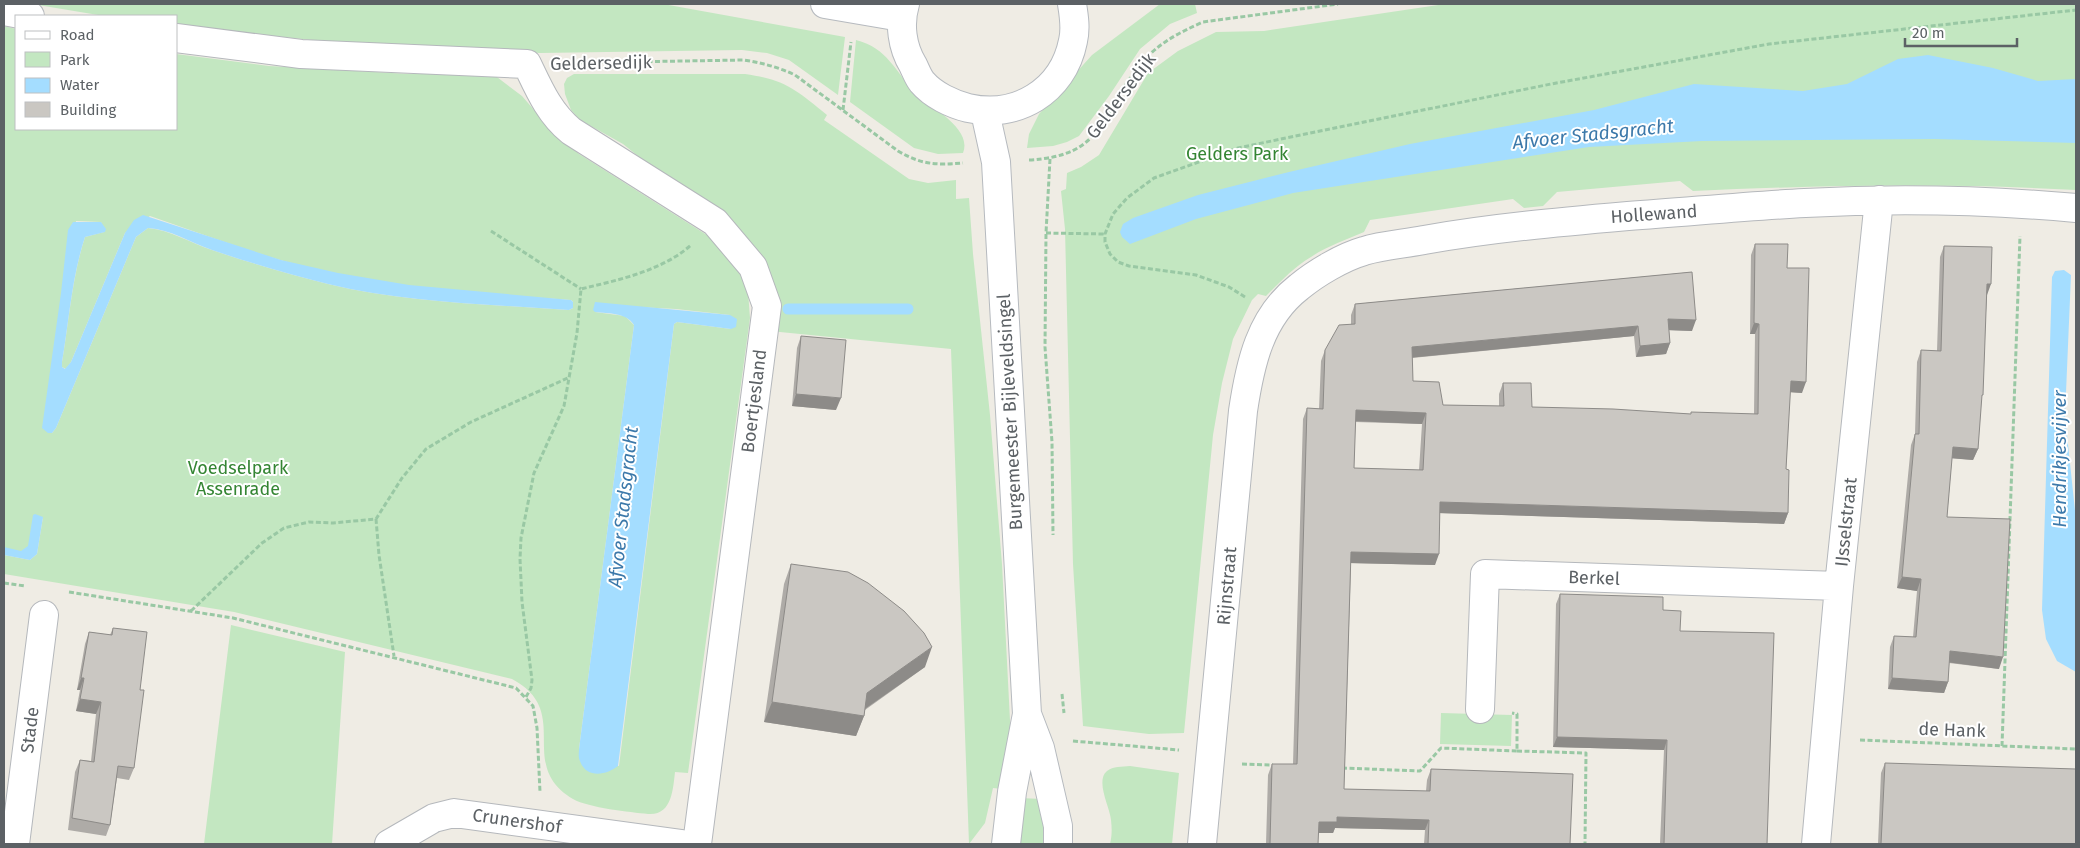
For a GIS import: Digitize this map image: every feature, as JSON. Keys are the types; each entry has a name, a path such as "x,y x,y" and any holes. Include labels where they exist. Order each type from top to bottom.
{"street":[{"path":"825,4 855,9 903,10 905,52 923,83 951,104 985,112 1006,110 1025,104 1042,93 1057,78 1067,60 1074,41 1072,4"},
{"path":"4,11 25,15"},
{"name":"Geldersedijk","path":"178,38 301,54 527,64"},
{"name":"Boertjesland","path":"527,64 547,106 557,120 571,131 715,222 753,267 767,306 697,844"},
{"name":"Burgemeester Bijleveldsingel","path":"985,112 996,162 1027,714 1012,792 1006,844"},
{"name":"Hollewand","path":"1267,323 1282,302 1299,287 1322,270 1363,251 1461,234 1556,222 1805,203 1879,200 2021,203 2076,208"},
{"name":"IJsselstraat","path":"1816,844 1839,586 1879,200"},
{"name":"Rijnstraat","path":"1202,844 1243,411 1248,378 1267,323"},
{"name":"Berkel","path":"1480,709 1485,574 1839,586"},
{"name":"Stade","path":"15,844 44,615"},
{"name":"Burgemeester Bijleveldsingel","path":"1027,714 1040,748 1058,826 1058,844"},
{"name":"Crunershof","path":"389,844 419,825 441,815 448,814 461,814 682,844"}],"path":[{"name":"Geldersedijk","path":"1050,159 1068,154 1083,146 1095,134 1140,66 1154,50 1171,37 1203,22 1338,4"},
{"path":"843,111 855,9"},
{"path":"1267,323 1234,290 1207,278 1185,272 1130,266 1115,259 1108,251 1105,234 1109,222 1121,204 1151,179 1238,148 1551,84 1769,44 2076,10"},
{"name":"Geldersedijk","path":"527,64 744,60 778,67 795,75 898,151 925,164 996,162"},
{"name":"Burgemeester Bijleveldsingel","path":"1050,159 1046,233 1045,347 1052,442 1053,544"},
{"path":"2002,746 2021,203"},
{"path":"491,231 581,288 622,278 664,264 689,248 715,222"},
{"path":"1046,233 1105,234"},
{"path":"526,697 531,688 532,680 522,602 521,538 531,483 537,464 561,416 577,333 581,288"},
{"path":"394,656 379,555 376,520 402,478 426,449 471,422 570,377"},
{"path":"191,612 262,543 284,528 309,522 333,523 376,520"},
{"path":"66,591 233,618 394,656 516,688 533,706 537,728 542,825"},
{"path":"1061,689 1066,721"},
{"path":"1480,709 1517,714 1517,751"},
{"name":"de Hank","path":"1826,738 2076,749"},
{"path":"1072,750 1069,740 1210,761 1275,766"},
{"path":"1333,768 1420,771 1441,748 1586,753 1585,844"}],"green space":[{"path":"32,4 663,4 845,37 838,95 789,60 767,53 742,50 540,53 312,40 178,26 178,15 98,15"},
{"path":"1160,4 1195,4 1197,13 1170,24 1140,49 1109,96 1079,136 1053,146 1027,148 1029,134 1039,114 1092,55"},
{"name":"Gelders Park","path":"1445,4 2076,4 2076,190 1981,186 1885,186 1693,191 1680,181 1557,192 1543,206 1524,208 1513,199 1370,220 1364,232 1317,253 1287,275 1266,296 1258,294 1252,300 1233,339 1222,383 1213,435 1184,733 1149,734 1083,726 1073,564 1065,229 1061,191 1066,189 1067,173 1081,167 1099,155 1148,73 1178,51 1216,32 1264,31"},
{"name":"Voedselpark Assenrade","path":"4,26 15,29 15,130 178,130 178,54 269,66 409,74 493,74 522,96 553,132 579,154 721,244 747,278 750,318 688,773 675,772 670,800 662,811 648,814 589,805 573,799 556,785 548,771 540,707 530,692 512,679 234,612 4,574 4,555 30,560 37,554 43,517 28,555 4,550","holes":["150,216 247,250 351,277 424,288 571,300 573,308 569,310 448,302 357,290 255,264 164,231 148,228 136,237 56,428 52,433 48,433 76,221 101,222 104,232 85,237 74,283 62,362 62,367 66,369 71,362 125,233","637,307 730,315 731,329 677,322 674,324 619,766 580,761 579,749 634,325 625,316 595,312"]},
{"path":"856,40 867,44 884,55 922,99 956,127 962,135 963,153 938,154 914,148 850,102"},
{"path":"574,74 745,74 771,79 790,87 827,115 824,120 909,179 928,183 956,180 956,199 969,198 1002,564 1011,740 1002,789 993,788 985,823 969,844 951,349 770,331 730,230 623,144 580,120 571,110 565,94 564,84 567,78"},
{"path":"231,625 345,652 332,844 204,844"},
{"path":"1441,713 1512,715 1511,746 1440,744"},
{"path":"1130,766 1179,773 1172,844 1110,844 1110,815 1102,781 1107,771 1112,768"},
{"path":"1020,798 1042,799 1049,844 1016,844"}],"water":[{"path":"1928,55 1993,68 2038,81 2076,79 2076,143 1934,139 1702,141 1589,147 1293,193 1196,219 1130,244 1122,237 1120,232 1123,224 1133,218 1198,195 1410,144 1594,110 1694,84 1803,91 1847,84 1898,59"},
{"path":"143,215 281,260 338,273 409,285 571,300 573,308 569,310 448,302 357,290 255,264 172,234 148,228 136,237 56,428 52,433 48,433 42,428 68,230 73,222 101,222 106,229 105,232 85,237 74,283 62,362 62,367 65,369 71,362 125,233 134,220"},
{"name":"Hendrikjesvijver","path":"2064,270 2071,275 2065,416 2076,520 2076,672 2057,661 2046,639 2042,610 2052,277 2055,271"},
{"path":"595,302 730,315 737,319 736,327 731,329 677,322 674,324 618,766 608,772 597,774 587,771 583,767 579,758 579,749 634,325 622,316 595,312 593,310"},
{"path":"33,515 43,517 37,554 30,560 4,555 4,547 21,551 28,546"}],"building":[{"path":"1755,244 1788,244 1787,268 1809,268 1806,382 1791,381 1786,469 1789,470 1788,513 1440,502 1439,554 1351,552 1344,789 1430,791 1431,769 1573,774 1570,844 1428,844 1429,820 1337,817 1337,822 1319,822 1318,844 1270,844 1272,764 1297,764 1307,408 1323,409 1325,350 1339,325 1355,324 1355,304 1692,272 1696,320 1668,319 1670,343 1640,346 1638,326 1412,347 1413,381 1439,382 1443,405 1504,406 1503,383 1531,383 1532,407 1613,409 1691,414 1691,412 1758,414 1759,324 1754,323","holes":["1356,410 1426,413 1423,470 1354,468"]},
{"path":"1944,246 1992,247 1991,284 1987,284 1983,395 1978,449 1953,447 1947,517 2010,519 2003,657 1950,651 1948,682 1892,678 1894,636 1916,637 1921,579 1902,577 1915,434 1919,434 1921,350 1941,351"},
{"path":"801,336 846,340 841,398 796,394"},
{"path":"791,564 848,572 868,583 904,611 924,633 932,647 867,693 864,716 772,702"},
{"path":"1560,594 1663,597 1663,610 1681,611 1680,631 1774,633 1767,844 1664,844 1667,740 1557,737"},
{"path":"113,628 147,632 140,690 144,690 134,768 118,766 110,825 72,818 80,760 94,762 101,702 80,699 84,678 81,678 89,632 112,635"},
{"path":"1885,763 2076,769 2076,844 1881,844"}],"waterway":[{"name":"Afvoer Stadsgracht","path":"788,309 908,309"}]}
